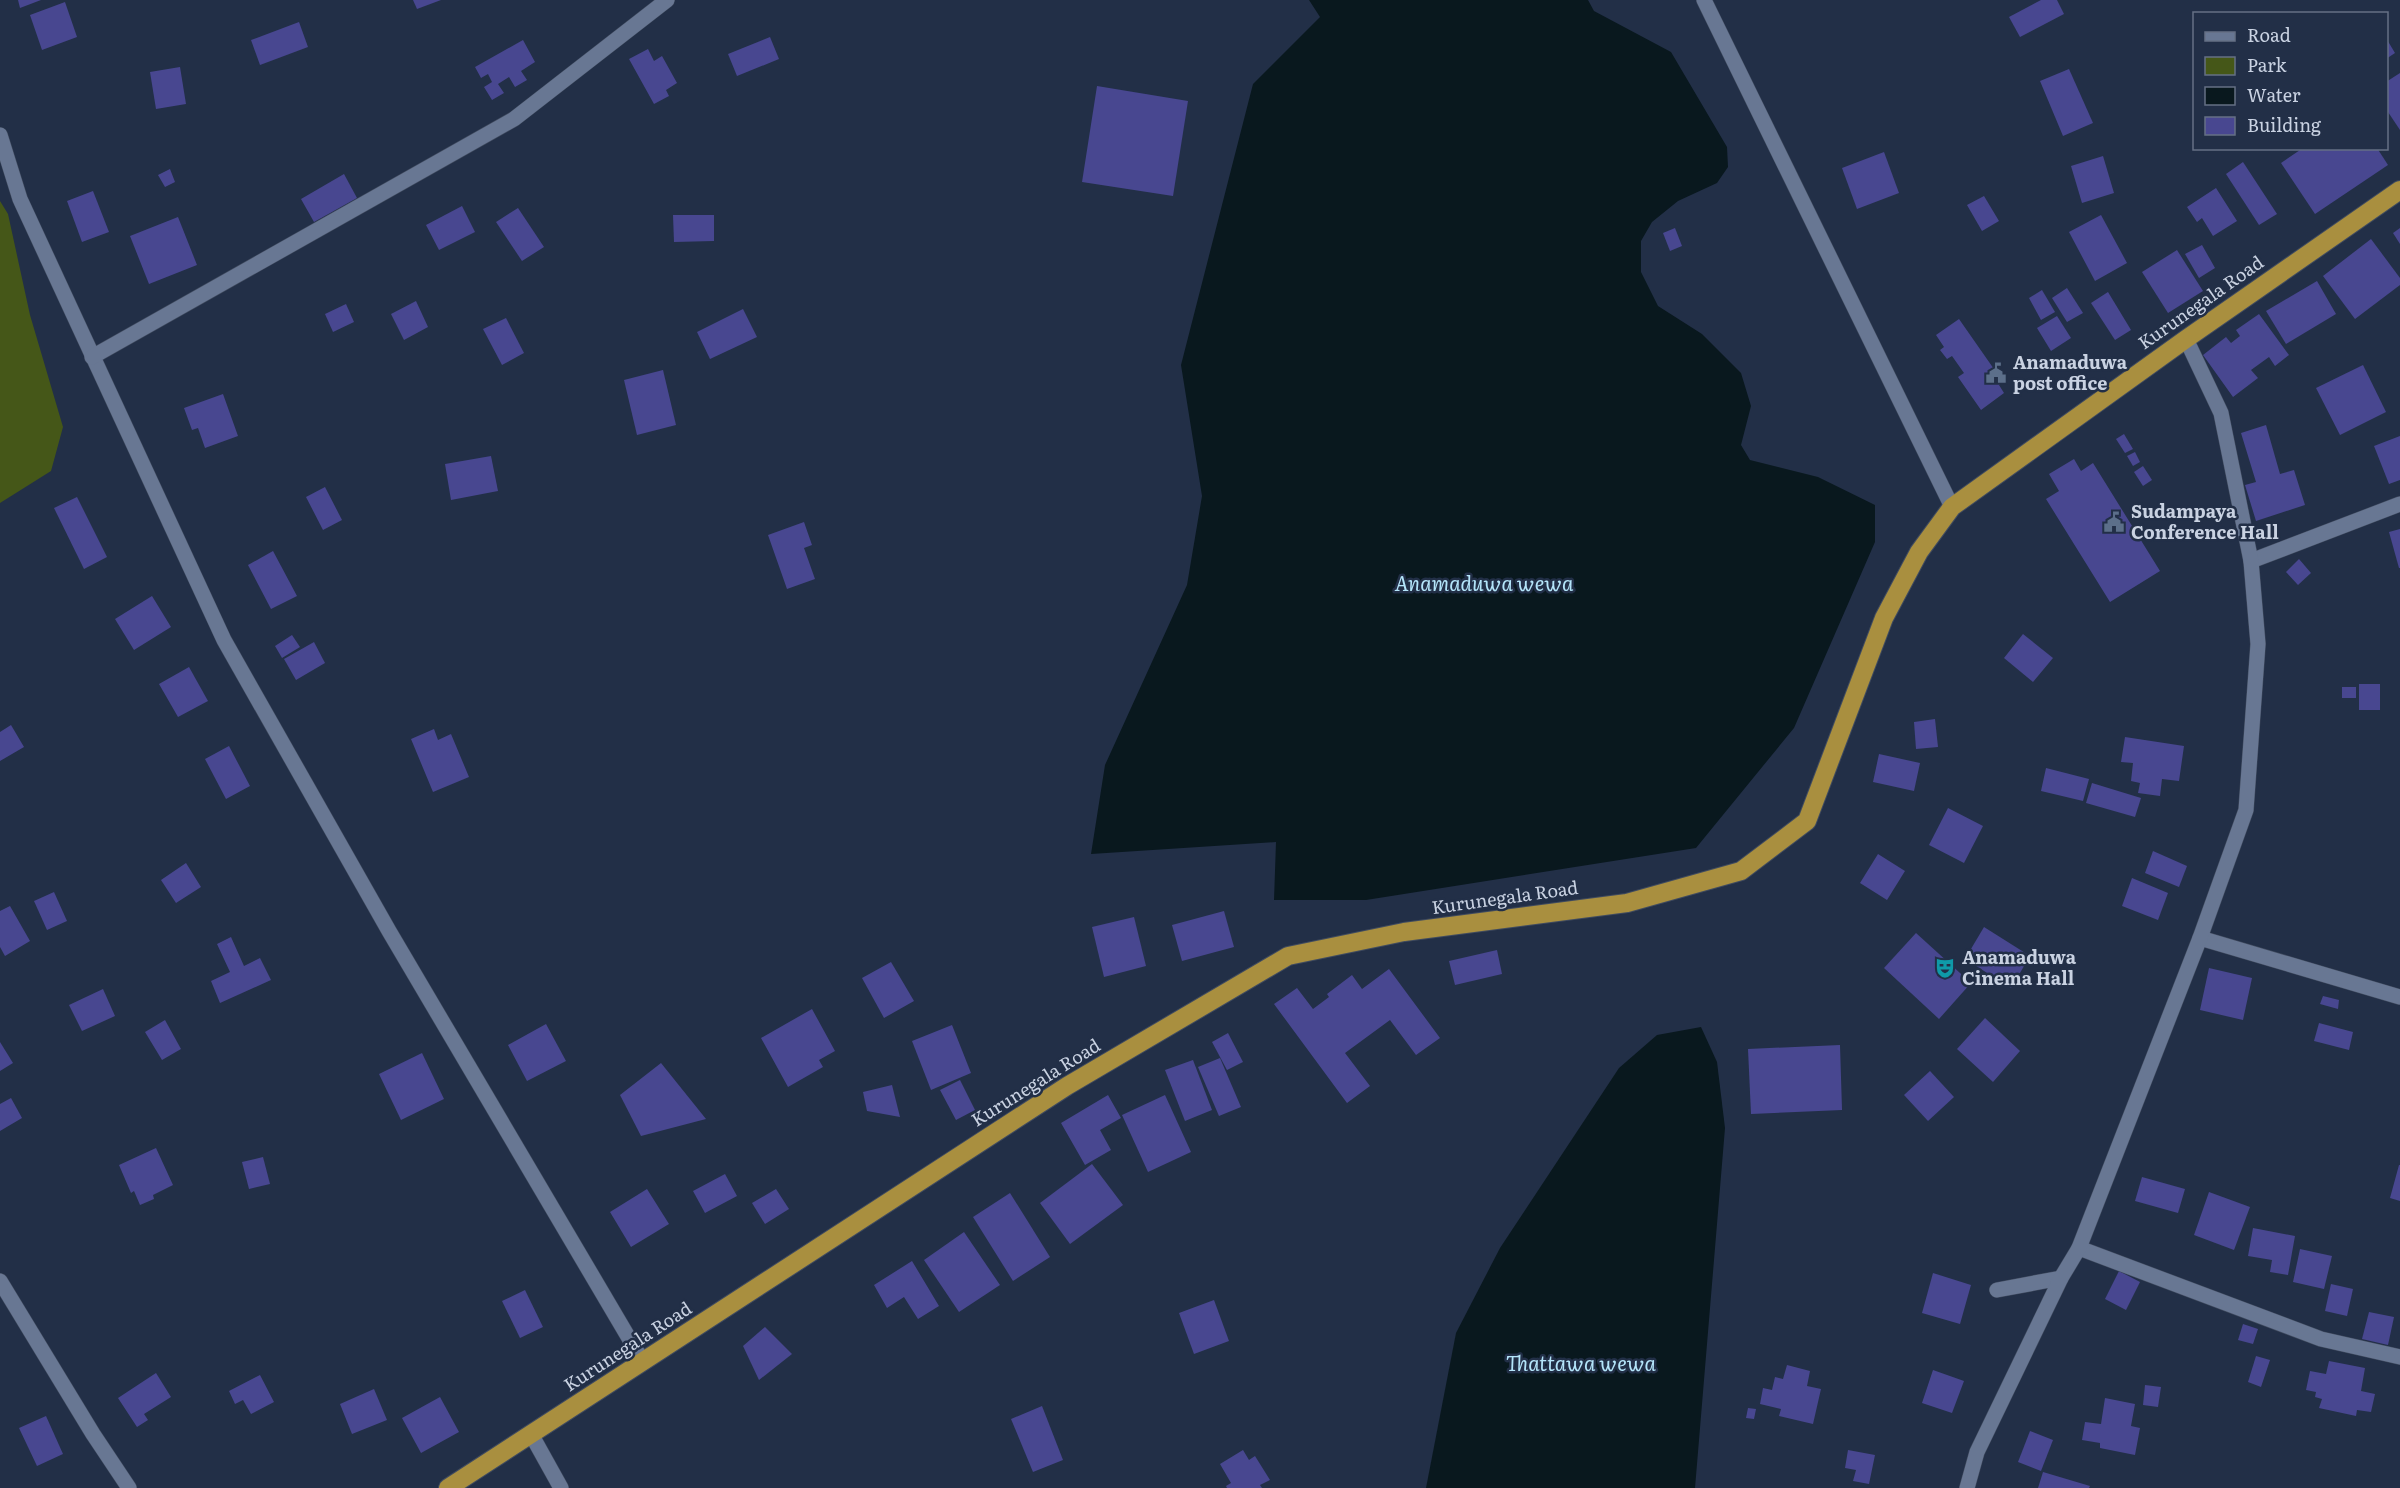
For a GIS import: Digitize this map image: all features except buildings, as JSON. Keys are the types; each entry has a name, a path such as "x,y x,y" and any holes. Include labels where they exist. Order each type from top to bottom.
{"highway":[{"name":"Kurunegala Road","path":"448,1488 1067,1086 1288,956 1404,932 1627,903 1742,871 1807,821 1884,618 1919,552 1952,507 2186,339 2400,190"}],"street":[{"path":"92,357 514,119 666,0"},
{"path":"1704,0 1952,507"},
{"path":"0,135 20,199 224,640 389,931 643,1362"},
{"path":"1967,1488 1977,1452 2061,1278 2079,1248 2200,938 2246,810 2258,644 2251,561 2221,413 2186,339"},
{"path":"2251,561 2400,504"},
{"path":"2200,938 2400,997"},
{"path":"2079,1248 2321,1339 2400,1357"},
{"path":"1997,1290 2061,1278"},
{"path":"0,1281 93,1434 129,1488"},
{"path":"531,1434 561,1488"}],"green space":[{"path":"0,201 8,214 30,315 63,427 51,471 0,503"}],"water":[{"name":"Anamaduwa wewa","path":"1309,0 1588,0 1594,11 1671,52 1727,147 1728,167 1717,183 1678,201 1652,222 1641,241 1641,272 1658,306 1702,334 1741,373 1751,406 1741,445 1750,460 1818,477 1875,505 1875,542 1794,728 1696,848 1366,900 1274,900 1276,842 1091,854 1105,765 1187,585 1202,496 1181,365 1253,84 1320,17"},
{"name":"Thattawa wewa","path":"1701,1027 1717,1062 1725,1128 1695,1488 1426,1488 1456,1333 1500,1248 1619,1068 1657,1035"}],"place":[{"name":"Anamaduwa post office","path":"1996,373"},
{"name":"Sudampaya Conference Hall","path":"2114,522"},
{"name":"Anamaduwa Cinema Hall","path":"1945,968"}]}
